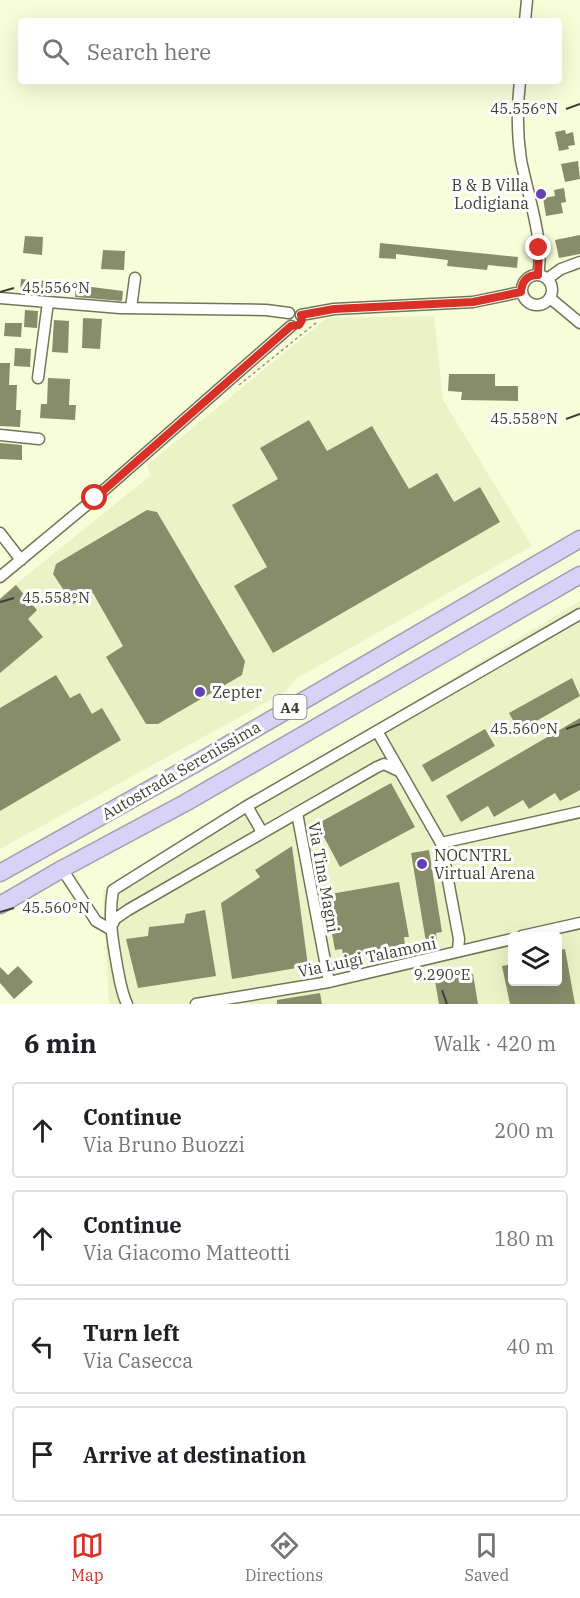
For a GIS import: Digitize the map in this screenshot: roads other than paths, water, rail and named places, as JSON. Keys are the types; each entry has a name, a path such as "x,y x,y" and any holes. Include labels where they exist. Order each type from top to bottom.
{"highway":[{"name":"Autostrada Serenissima","path":"0,873 200,761 580,539"},
{"name":"Autostrada Serenissima","path":"0,906 62,869 185,803 580,575"}],"street":[{"path":"525,18 527,0"},
{"path":"520,84 517,105 521,158 543,277 552,288 550,298 542,304 533,305 525,300 521,292 524,281 528,277 543,277 580,262"},
{"path":"131,309 135,278"},
{"path":"0,298 131,309 266,310 289,313 296,311 301,315 334,309 473,302 521,292"},
{"path":"550,298 580,323"},
{"path":"38,378 48,302"},
{"path":"289,313 287,321 291,326"},
{"path":"0,577 157,444 291,326 300,323 301,315"},
{"path":"0,435 39,439"},
{"path":"0,533 21,560"},
{"path":"127,1004 110,929 113,890 376,730 580,614"},
{"path":"376,730 441,843 459,939 458,950"},
{"path":"110,929 115,919 128,910 377,767 384,764 399,771"},
{"path":"248,806 262,832"},
{"path":"441,843 580,812"},
{"name":"Via Tina Magni","path":"297,813 328,982"},
{"path":"62,869 96,921 110,929"},
{"path":"540,932 580,923"},
{"name":"Via Luigi Talamoni","path":"196,1004 227,1001 328,982 508,940"}],"place":[{"name":"B & B Villa Lodigiana","path":"541,194"},
{"name":"Zepter","path":"200,692"},
{"name":"NOCNTRL Virtual Arena","path":"422,864"}]}
